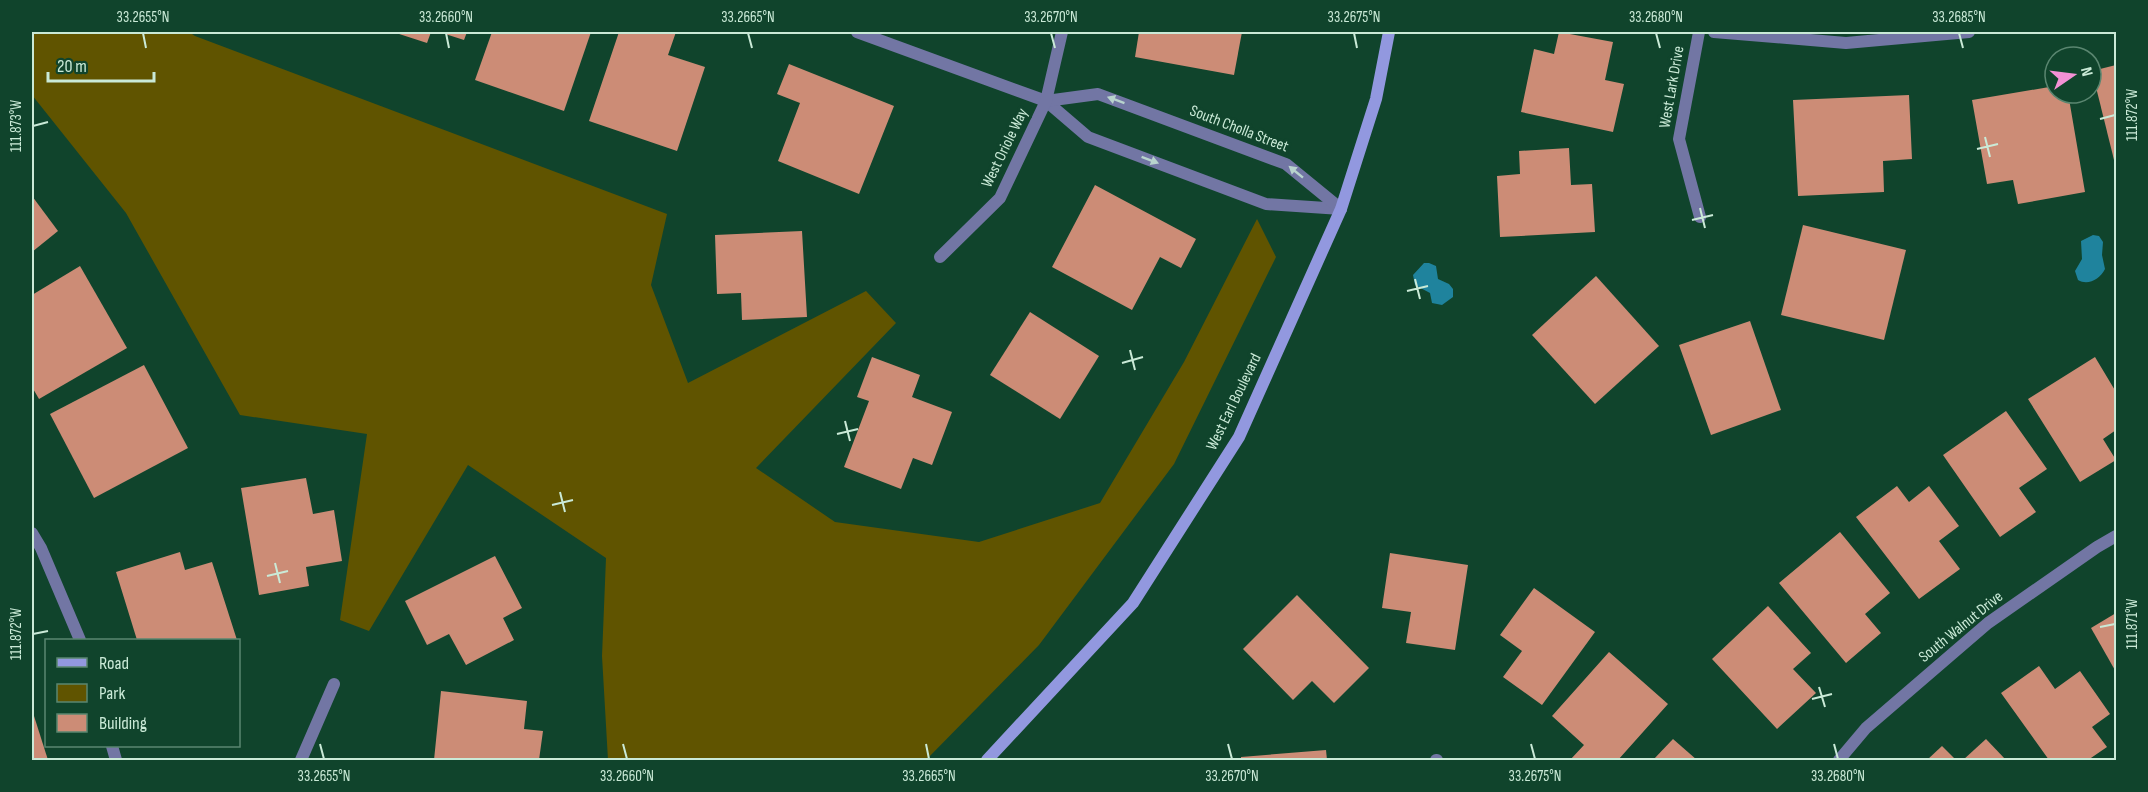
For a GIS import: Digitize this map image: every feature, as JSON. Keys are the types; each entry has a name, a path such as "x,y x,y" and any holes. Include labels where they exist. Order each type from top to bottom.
{"street":[{"name":"South Cholla Street","path":"857,32 1046,101 1088,136 1266,204 1341,209"},
{"name":"West Oriole Way","path":"940,257 1000,198 1046,101 1062,32"},
{"name":"West Earl Boulevard","path":"987,760 1133,603 1239,437 1341,209 1376,99 1389,32"},
{"name":"West Lark Drive","path":"1699,32 1679,139 1700,217"},
{"path":"1714,32 1846,43 1969,32"},
{"name":"South Cholla Street","path":"1046,101 1098,94 1286,164 1341,209"},
{"path":"32,533 41,548 80,639"},
{"name":"South Walnut Drive","path":"1839,760 1866,728 1988,623 2116,536"},
{"path":"301,760 334,684"}],"green space":[{"path":"32,32 189,32 667,214 651,285 688,383 866,291 896,323 756,468 835,522 979,542 1100,503 1184,362 1257,219 1276,257 1174,464 1039,645 926,760 608,760 602,656 606,558 468,465 369,631 340,620 367,434 240,415 126,213 32,95"}],"water":[{"path":"2093,235 2099,236 2103,242 2102,255 2105,269 2093,281 2082,282 2078,280 2075,271 2082,259 2081,241"},
{"path":"1424,263 1436,266 1438,279 1449,284 1453,289 1453,297 1442,305 1432,303 1430,293 1415,285 1413,275"}],"building":[{"path":"393,32 431,32 427,43"},
{"path":"439,32 467,32 464,40"},
{"path":"492,32 591,32 564,111 475,80"},
{"path":"619,32 676,32 668,55 705,67 677,151 589,121"},
{"path":"1139,32 1242,32 1234,75 1135,57"},
{"path":"1559,32 1613,42 1605,80 1624,84 1613,132 1521,112 1534,49 1554,54"},
{"path":"789,64 894,106 859,194 778,161 800,103 777,94"},
{"path":"2116,65 2116,168 2100,105 2103,105 2103,68"},
{"path":"2043,88 2043,105 2070,105 2085,192 2018,204 2013,180 1987,184 1972,100"},
{"path":"1909,95 1912,159 1883,161 1884,192 1798,196 1793,100"},
{"path":"1569,148 1571,185 1592,184 1595,232 1500,237 1497,176 1520,174 1519,151"},
{"path":"1095,185 1196,239 1181,268 1160,257 1132,310 1052,267"},
{"path":"32,196 58,231 32,252"},
{"path":"1803,225 1906,250 1884,340 1781,315"},
{"path":"802,231 807,317 742,320 741,293 717,294 715,235"},
{"path":"80,266 127,348 39,399 32,387 32,295"},
{"path":"1596,276 1659,346 1595,404 1532,335"},
{"path":"1030,312 1099,356 1060,419 990,375"},
{"path":"1750,321 1781,410 1711,435 1679,345"},
{"path":"872,357 920,375 912,397 952,412 932,465 913,458 901,489 844,467 869,401 857,397"},
{"path":"2095,357 2116,392 2116,430 2103,439 2116,460 2080,482 2028,399"},
{"path":"144,365 188,448 94,498 50,414"},
{"path":"2006,411 2047,469 2019,488 2036,512 2000,537 1943,455"},
{"path":"306,478 313,514 334,510 342,561 306,567 309,586 259,595 241,488"},
{"path":"1897,486 1909,502 1929,486 1959,526 1939,541 1960,569 1919,599 1856,517"},
{"path":"1840,532 1890,593 1865,614 1881,633 1846,663 1779,583"},
{"path":"180,552 185,570 212,562 237,639 137,639 116,572"},
{"path":"1390,553 1468,565 1455,650 1406,643 1411,612 1382,608"},
{"path":"495,556 522,608 503,618 514,640 466,665 449,634 427,645 405,601"},
{"path":"1534,588 1595,632 1542,705 1503,677 1522,651 1500,635"},
{"path":"1297,595 1369,668 1334,703 1312,681 1293,700 1243,649"},
{"path":"1768,606 1811,653 1793,669 1816,693 1777,729 1712,659"},
{"path":"2116,613 2116,672 2091,628"},
{"path":"1609,652 1668,704 1618,760 1570,760 1584,745 1552,716"},
{"path":"2039,666 2055,689 2080,671 2110,714 2092,727 2107,747 2088,760 2049,760 2001,693"},
{"path":"441,691 527,701 524,729 543,731 539,760 434,760"},
{"path":"34,716 48,760 32,760 32,717"},
{"path":"1673,739 1697,760 1653,760"},
{"path":"1986,739 2006,760 1963,760"},
{"path":"1942,746 1956,760 1927,760"},
{"path":"1326,750 1327,760 1241,760 1241,757"}]}
